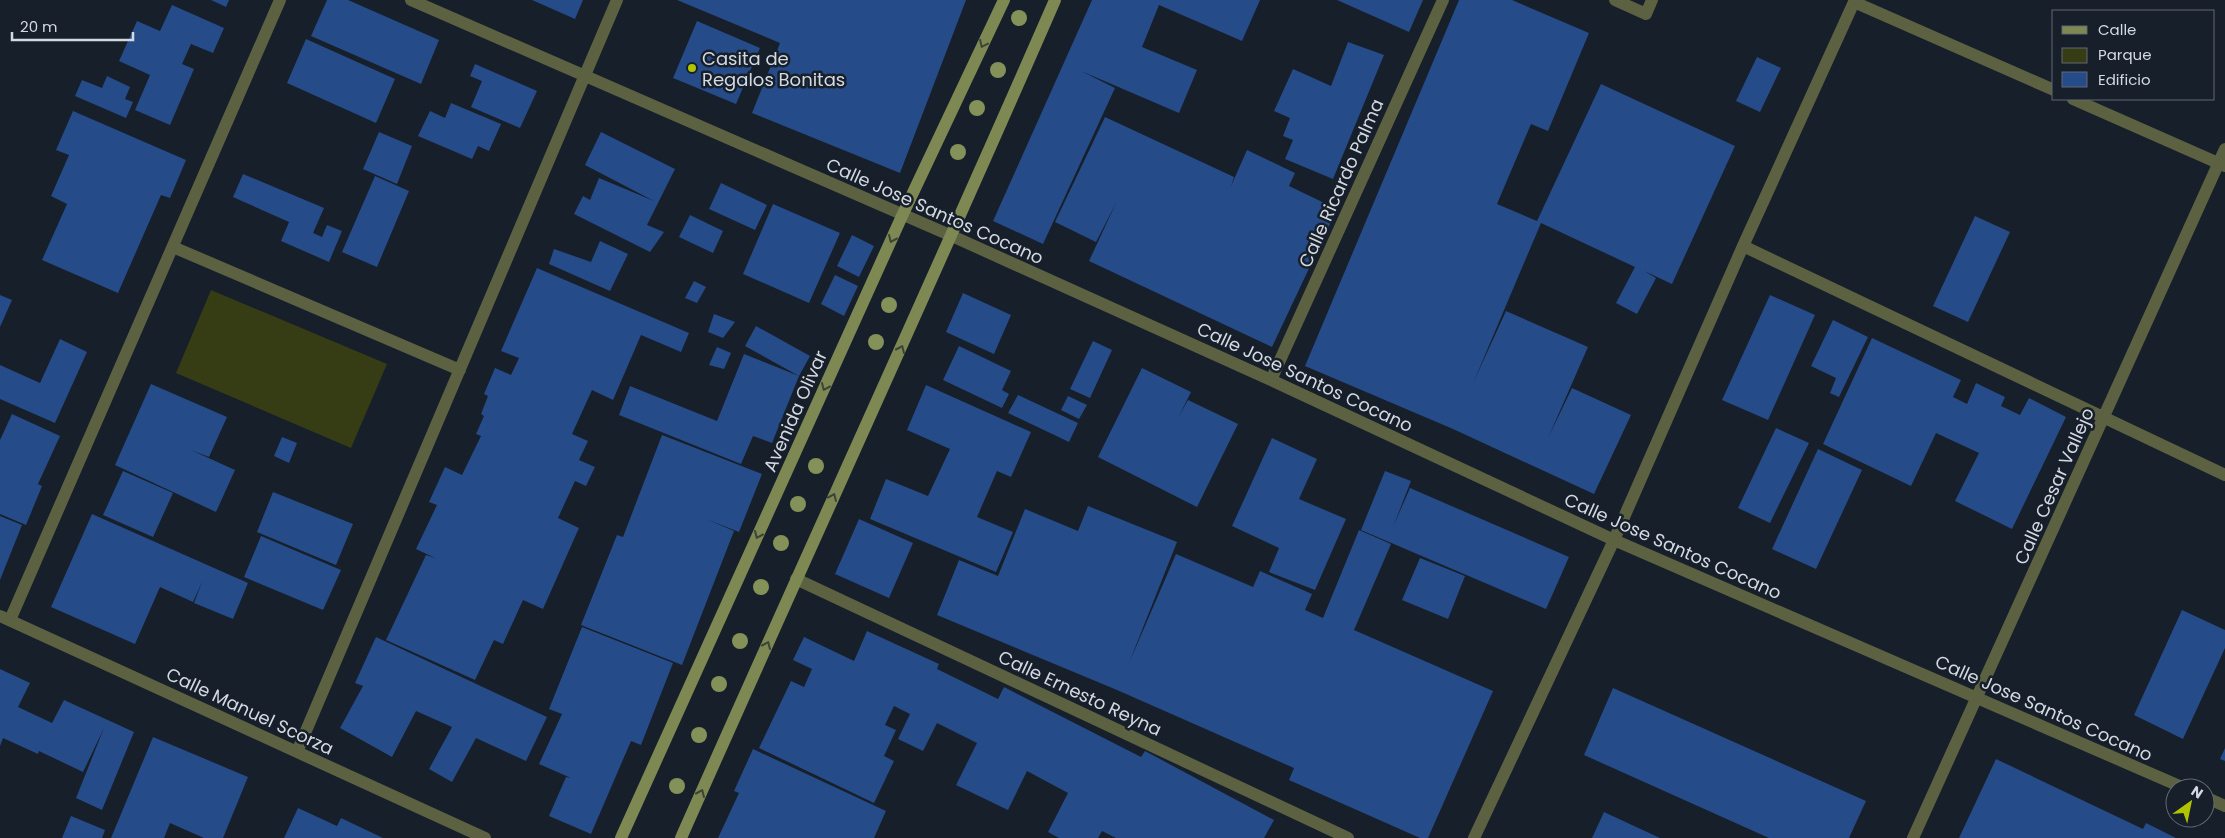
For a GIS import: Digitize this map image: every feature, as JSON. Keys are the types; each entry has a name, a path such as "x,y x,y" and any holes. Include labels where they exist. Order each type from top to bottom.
{"street":[{"path":"5,618 173,247 280,0"},
{"name":"Calle Jose Santos Cocano","path":"411,0 902,216 952,236 1271,380 1614,540 2165,780"},
{"path":"297,752 616,0"},
{"name":"Avenida Olivar","path":"621,838 902,216 1004,0"},
{"path":"681,838 952,236 1055,0"},
{"name":"Calle Ricardo Palma","path":"1271,380 1443,0"},
{"path":"1615,0 1646,14 1652,0"},
{"path":"1474,838 1614,540 1743,246 1854,2 2052,89"},
{"path":"2075,100 2222,165"},
{"name":"Calle Cesar Vallejo","path":"1913,838 2104,418 2222,165 2225,149"},
{"path":"1743,246 2225,475"},
{"path":"173,247 460,370"},
{"name":"Calle Ernesto Reyna","path":"796,579 1348,838"},
{"name":"Calle Manuel Scorza","path":"5,618 484,838"}],"green space":[{"path":"211,290 387,364 351,448 176,373"}],"building":[{"path":"211,0 229,0 226,7"},
{"path":"327,0 348,0 439,40 421,84 311,36"},
{"path":"532,0 583,0 575,19"},
{"path":"677,0 966,0 900,173 752,113 780,43"},
{"path":"1092,0 1260,0 1242,41 1159,5 1142,47 1197,70 1179,113 1081,71 1115,88 1043,244 993,221"},
{"path":"1337,0 1423,0 1409,32"},
{"path":"1459,0 1512,0 1589,33 1548,131 1531,124 1497,204 1537,221 1601,84 1735,146 1672,284 1644,271 1656,278 1637,314 1616,303 1635,267 1541,223 1474,381 1506,311 1588,347 1548,438 1572,388 1631,415 1594,494 1453,429 1305,366"},
{"path":"172,5 224,28 213,53 191,44 182,64 194,69 170,125 135,110 150,75 119,61 137,21 160,31"},
{"path":"697,21 760,48 736,104 673,78"},
{"path":"306,39 395,79 376,123 287,83"},
{"path":"1348,42 1384,55 1333,179 1285,159 1293,140 1283,136 1290,118 1274,111 1293,69 1331,86"},
{"path":"1757,57 1781,68 1760,112 1736,101"},
{"path":"475,64 537,91 520,128 471,107 482,81 470,76"},
{"path":"107,76 130,87 125,99 133,102 126,118 75,96 82,80 102,88"},
{"path":"451,103 501,124 489,151 478,146 472,159 418,136 430,111 445,118"},
{"path":"73,111 186,160 170,198 161,195 118,293 42,260 67,204 51,196 69,155 56,150"},
{"path":"1105,117 1234,177 1231,186 1247,150 1295,173 1289,186 1337,209 1272,347 1089,261 1116,203 1096,242 1055,222"},
{"path":"379,132 412,146 397,184 363,169"},
{"path":"601,132 675,169 647,225 664,232 650,252 574,214 583,196 590,200 599,178 654,201 585,165"},
{"path":"243,174 324,208 313,233 322,237 327,225 342,231 329,262 281,241 289,222 233,197"},
{"path":"375,176 409,191 377,267 342,252"},
{"path":"721,183 767,205 755,230 709,209"},
{"path":"773,204 840,233 809,303 743,274"},
{"path":"690,215 723,231 713,253 679,237"},
{"path":"1975,216 2010,232 1968,322 1933,306"},
{"path":"852,235 874,246 859,277 837,266"},
{"path":"600,241 628,254 610,291 549,264 554,249 591,262"},
{"path":"537,268 689,333 681,352 641,335 613,400 592,390 572,434 588,441 579,460 595,467 586,486 575,481 558,518 579,528 543,609 523,600 503,644 494,640 475,680 386,640 426,555 435,558 416,549 437,505 429,502 445,467 462,475 481,436 476,434 484,416 481,414 488,396 484,394 495,368 511,375 519,358 501,351"},
{"path":"835,275 858,286 844,316 821,304"},
{"path":"694,281 706,287 697,303 685,298"},
{"path":"963,293 1011,315 994,354 946,332"},
{"path":"0,295 12,300 0,327"},
{"path":"1770,295 1815,315 1768,420 1722,400"},
{"path":"714,314 735,322 723,338 708,332"},
{"path":"1833,320 1868,337 1839,397 1830,393 1836,378 1811,366"},
{"path":"756,326 810,356 799,376 745,346"},
{"path":"1872,338 1961,380 1953,397 1967,404 1976,383 2005,397 2001,406 2020,415 2029,398 2066,417 2012,529 1955,501 1979,453 1936,433 1911,486 1823,444"},
{"path":"60,339 87,352 55,423 0,399 0,365 40,383"},
{"path":"1093,341 1112,350 1090,398 1070,389"},
{"path":"959,346 1011,371 1002,390 1009,394 1002,408 943,380"},
{"path":"717,347 731,353 724,369 709,365"},
{"path":"744,354 799,376 772,443 753,436 741,464 619,415 630,386 717,421"},
{"path":"1142,368 1191,392 1179,416 1188,400 1238,424 1197,507 1098,457"},
{"path":"151,384 227,417 209,457 191,450 235,470 216,512 115,465"},
{"path":"926,385 1031,432 1011,477 997,471 977,517 1013,532 996,572 870,519 886,479 928,496 950,449 907,430"},
{"path":"1018,395 1078,423 1069,442 1008,413"},
{"path":"1068,396 1087,405 1079,419 1061,410"},
{"path":"12,414 60,436 38,484 42,486 26,525 0,514 0,440"},
{"path":"1776,428 1809,443 1770,523 1738,508"},
{"path":"662,435 762,474 739,532 706,519 734,531 682,665 581,625 617,535 623,537"},
{"path":"282,437 297,443 289,463 274,456"},
{"path":"1272,438 1317,459 1299,499 1346,519 1315,590 1269,572 1279,548 1232,526"},
{"path":"1818,449 1862,470 1816,569 1772,549"},
{"path":"123,471 173,493 153,537 103,515"},
{"path":"1385,471 1411,481 1393,527 1410,488 1569,557 1546,609 1361,530"},
{"path":"273,492 353,524 336,565 257,532"},
{"path":"1088,506 1177,542 1129,663 1176,554 1253,587 1260,571 1312,594 1305,610 1323,618 1359,530 1391,544 1354,630 1493,691 1428,838 1420,838 1289,780 1294,768 1117,690 937,615 959,560 998,576 1025,509 1078,531"},
{"path":"92,514 248,583 233,619 194,603 202,582 193,602 160,587 135,644 51,607"},
{"path":"0,516 22,525 0,580"},
{"path":"859,519 913,543 889,598 835,574"},
{"path":"261,536 341,570 323,610 244,577"},
{"path":"1420,558 1465,576 1448,619 1402,600"},
{"path":"2182,610 2225,630 2225,648 2183,739 2134,715"},
{"path":"582,627 673,663 641,745 631,741 591,834 549,816 566,777 571,778 539,764 562,714 549,709"},
{"path":"867,631 939,664 937,669 998,699 1004,687 1141,757 1145,751 1274,820 1264,838 1116,838 1102,831 1098,838 1059,838 1048,832 1068,793 1027,771 1008,810 956,785 977,743 937,723 923,751 898,739 910,714 894,706 885,725 896,730 884,756 894,761 874,803 759,748 791,681 804,687 812,669 793,660 804,637 854,661"},
{"path":"376,637 547,717 526,761 476,738 452,782 429,769 452,727 416,711 392,757 340,728 363,686 355,683"},
{"path":"0,669 30,683 18,707 52,723 64,700 134,732 102,810 76,798 104,728 83,772 39,751 38,754 3,738 0,746"},
{"path":"1613,688 1866,801 1849,838 1769,838 1584,755"},
{"path":"153,737 248,777 223,838 204,838 170,823 164,838 111,838"},
{"path":"2225,748 2225,761 2220,759"},
{"path":"753,749 886,811 874,838 718,838 739,793 734,791"},
{"path":"1996,759 2143,829 2146,823 2176,838 1959,838"},
{"path":"298,808 337,826 341,818 383,838 284,838"},
{"path":"1604,812 1660,838 1592,838"},
{"path":"71,816 105,830 102,838 62,838"}],"place":[{"name":"Casita de Regalos Bonitas","path":"692,68"}]}
